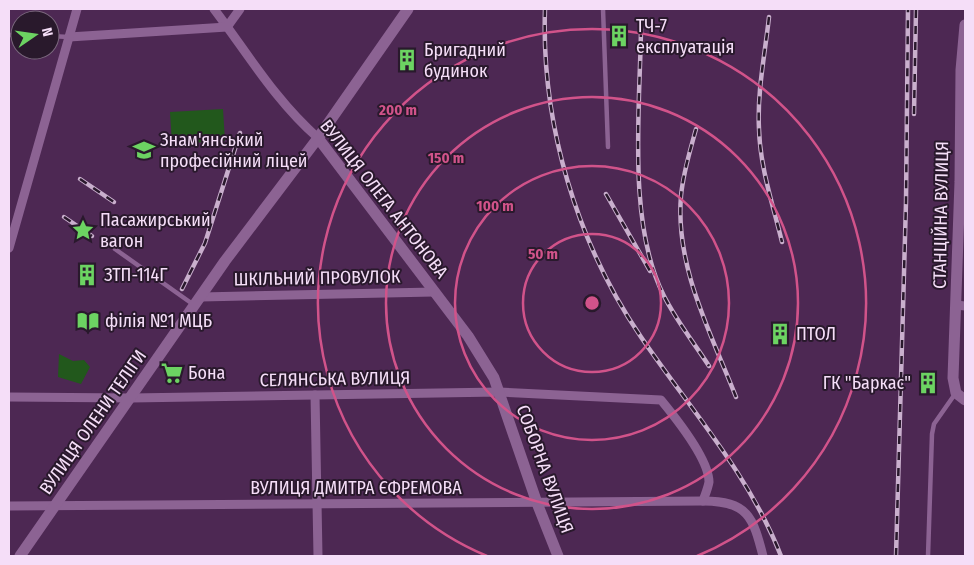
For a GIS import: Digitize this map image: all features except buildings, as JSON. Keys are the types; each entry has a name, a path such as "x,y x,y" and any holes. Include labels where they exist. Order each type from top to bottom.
{"street":[{"path":"9,248 77,9"},
{"name":"ВУЛИЦЯ ОЛЕГА АНТОНОВА","path":"214,9 252,65 275,93 318,138 480,352 499,392"},
{"path":"69,37 227,27 240,9"},
{"name":"ВУЛИЦЯ ОЛЕНИ ТЕЛІГИ","path":"20,556 226,261 318,138 408,9"},
{"name":"СТАНЦІЙНА ВУЛИЦЯ","path":"961,397 953,378 961,305 965,25"},
{"name":"ШКІЛЬНИЙ ПРОВУЛОК","path":"198,302 434,292"},
{"name":"СЕЛЯНСЬКА ВУЛИЦЯ","path":"9,397 132,398 499,392 661,400 674,416 703,462 709,481 703,501"},
{"name":"СОБОРНА ВУЛИЦЯ","path":"499,392 536,503 558,556"},
{"path":"314,395 318,556"},
{"name":"ВУЛИЦЯ ДМИТРА ЄФРЕМОВА","path":"9,506 725,501 740,508 753,521 763,556"}],"lane":[{"path":"603,9 608,147"},
{"path":"60,37 69,37"},
{"path":"115,249 198,302"},
{"path":"928,556 932,434 938,416 961,397"}],"green space":[{"path":"223,109 225,141 172,144 170,112"},
{"path":"59,354 73,361 84,360 90,367 81,384 58,377"}],"railway":[{"path":"545,9 545,52 549,96 557,139 581,222 598,262 618,301 641,337 736,470 753,497 781,556"},
{"path":"896,556 906,202 908,9"},
{"path":"914,114 916,9"},
{"path":"769,17 760,87 759,129 764,172 782,242"},
{"path":"641,29 638,165 640,201 645,235 652,267 664,296 709,366"},
{"path":"696,129 685,170 681,196 684,248 689,274 697,299 736,397"},
{"path":"182,289 205,243 240,133"},
{"path":"80,179 114,202"},
{"path":"606,194 650,271"},
{"path":"64,217 92,236"}],"place":[{"name":"ТЧ-7 експлуатація","path":"619,36"},
{"name":"Бригадний будинок","path":"407,60"},
{"name":"Знам'янський професійний ліцей","path":"144,150"},
{"name":"Пасажирський вагон","path":"83,230"},
{"name":"ЗТП-114Г","path":"87,275"},
{"name":"філія №1 МЦБ","path":"88,321"},
{"name":"ПТОЛ","path":"780,334"},
{"name":"Бона","path":"172,373"},
{"name":"ГК \"Баркас\"","path":"928,383"}]}
